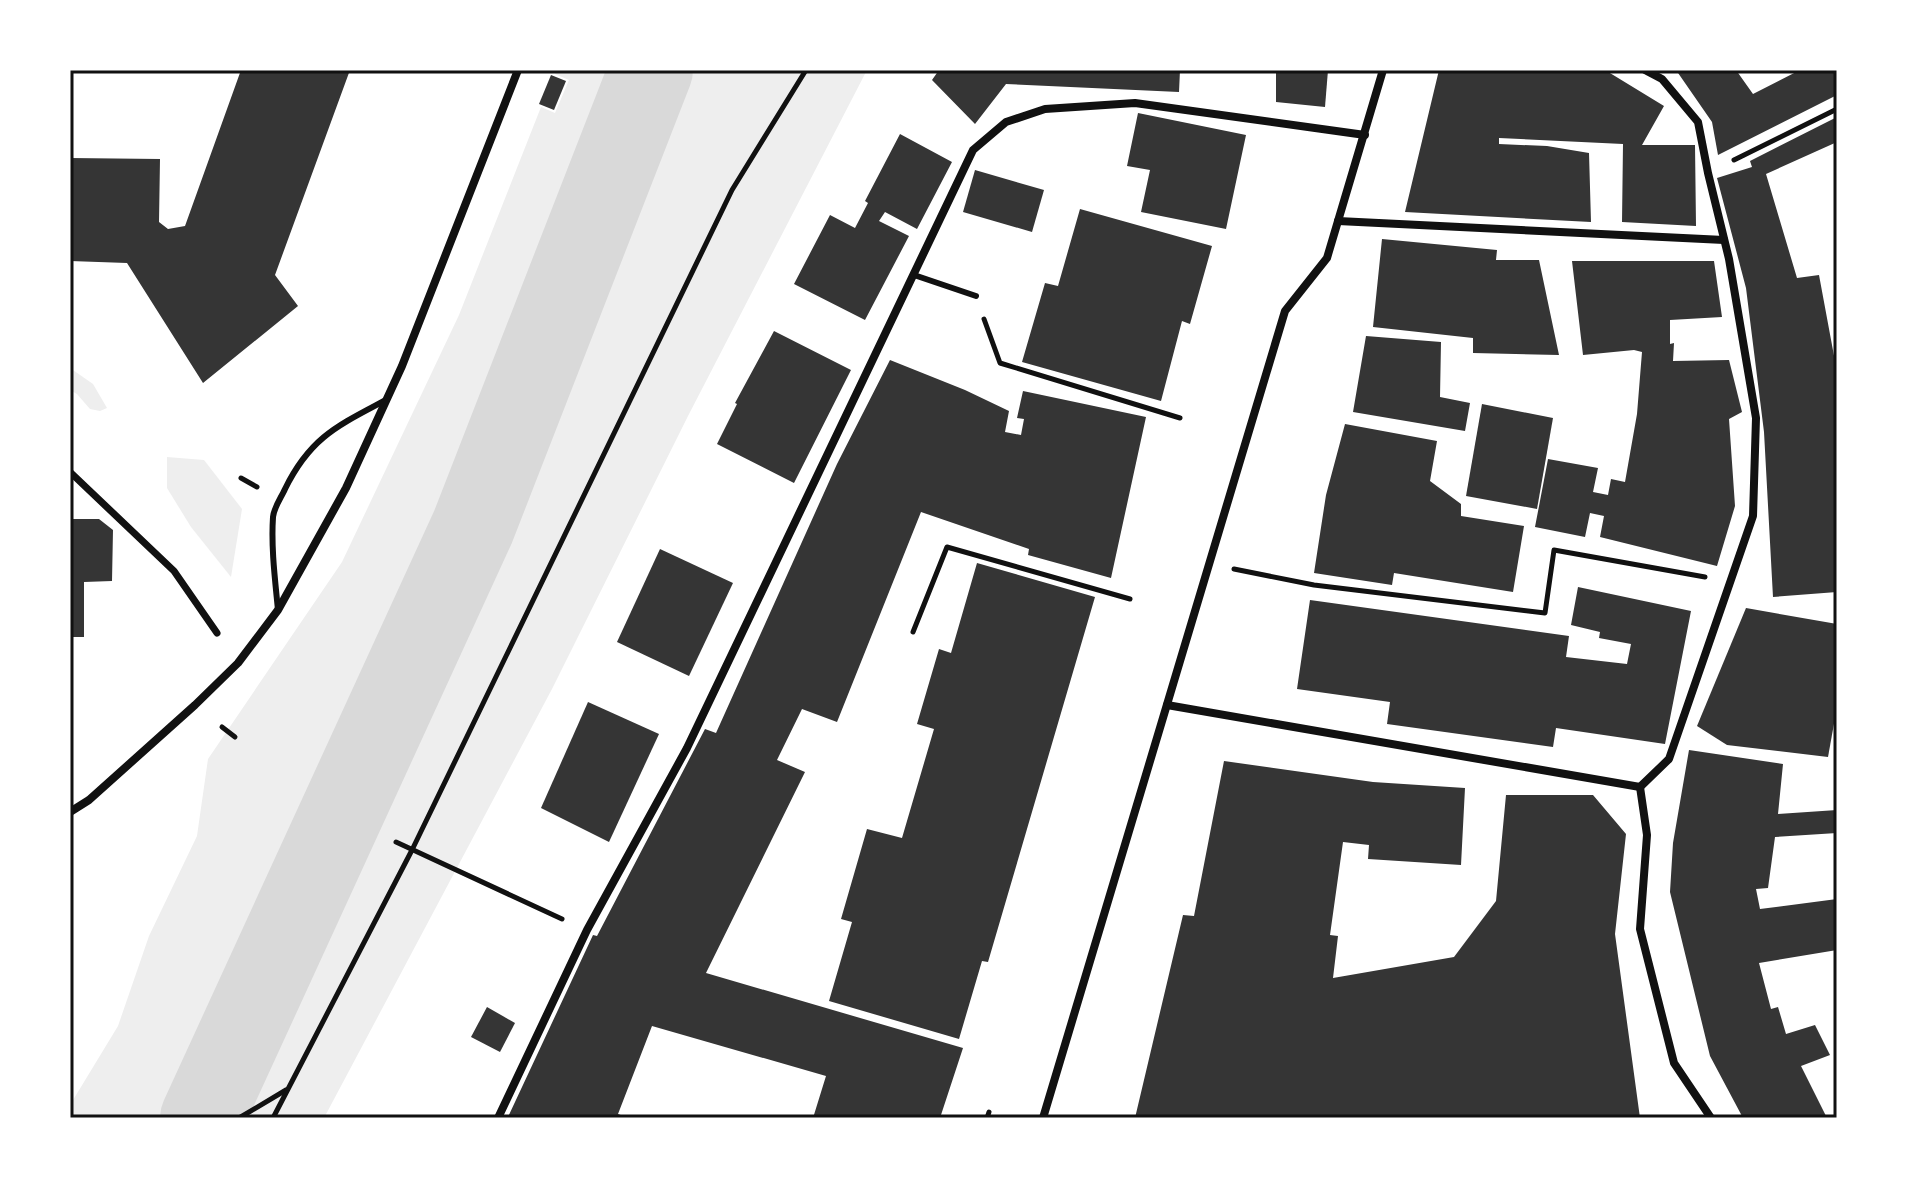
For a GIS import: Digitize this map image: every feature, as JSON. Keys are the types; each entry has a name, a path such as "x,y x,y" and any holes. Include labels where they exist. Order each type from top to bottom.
{"street":[{"path":"70,812 89,800 195,705 238,663 278,610 346,488 402,366 518,70"},
{"path":"1043,1118 1285,311 1327,258 1383,70"},
{"path":"1640,787 1669,759 1753,516 1756,418 1724,240 1698,122 1662,79 1645,70"},
{"path":"498,1118 587,930 687,748 973,150 1006,122 1045,109 1135,103 1365,135"},
{"path":"1338,221 1724,240"},
{"path":"70,472 174,571 217,633"},
{"path":"1167,705 1640,787"},
{"path":"1640,787 1647,835 1640,929 1674,1063 1711,1118"}],"lane":[{"path":"914,275 976,296"},
{"path":"278,610 273,513 310,448 345,422 384,401"}],"path":[{"path":"273,1118 412,850 732,190 806,70"},
{"path":"1708,173 1837,109"},
{"path":"976,296 1000,363 1180,418"},
{"path":"241,478 261,490"},
{"path":"913,632 947,547 1130,599"},
{"path":"1210,564 1314,585 1545,613 1554,550 1731,581"},
{"path":"222,727 235,737"},
{"path":"396,842 569,922"},
{"path":"239,1118 288,1089"}],"shaded area":[{"path":"556,70 867,70 688,416 552,689 324,1118 70,1118 70,1105 118,1026 149,936 197,836 208,759 342,562 459,315 541,107 555,113 569,80 555,74"},
{"path":"70,368 93,384 107,408 100,411 90,409 70,390"},
{"path":"167,457 204,460 242,509 231,577 191,527 167,488"}],"building":[{"path":"241,70 350,70 275,275 298,306 203,383 127,263 70,261 70,158 160,159 159,222 168,229 185,226"},
{"path":"939,70 1180,70 1179,92 1006,84 975,124 932,80"},
{"path":"1276,70 1328,70 1325,107 1276,102"},
{"path":"1439,70 1605,70 1664,106 1642,145 1695,145 1696,226 1622,222 1623,144 1499,138 1499,144 1547,146 1589,153 1591,222 1405,212"},
{"path":"1676,70 1736,70 1753,94 1800,70 1837,70 1837,95 1718,155 1712,122"},
{"path":"551,75 566,81 554,110 539,104"},
{"path":"1138,113 1246,135 1226,229 1141,212 1150,170 1127,166"},
{"path":"1837,117 1837,142 1766,174 1797,278 1819,275 1837,372 1837,592 1773,597 1764,432 1746,288 1717,178 1752,167 1750,161"},
{"path":"900,134 952,162 917,229 885,212 879,221 909,236 865,320 794,284 830,215 855,228 868,203 865,201"},
{"path":"975,170 1044,190 1032,232 963,212"},
{"path":"1080,209 1212,246 1190,324 1182,321 1161,401 1022,362 1045,283 1058,286"},
{"path":"1382,239 1497,250 1496,260 1539,260 1559,355 1473,353 1473,338 1373,327"},
{"path":"1572,261 1714,261 1722,317 1670,320 1670,344 1674,343 1673,361 1729,360 1742,412 1729,419 1735,506 1717,566 1600,537 1604,516 1590,513 1585,537 1535,527 1548,459 1598,468 1593,492 1608,495 1611,479 1625,482 1637,414 1642,352 1634,350 1583,355"},
{"path":"774,331 851,370 794,483 717,444"},
{"path":"1366,336 1441,342 1440,397 1470,403 1465,431 1353,412"},
{"path":"890,360 1009,411 1005,432 1021,435 1024,419 1017,418 1023,391 1146,417 1111,578 1028,555 1029,549 921,512 837,722 802,709 777,760 805,772 706,973 963,1048 940,1118 813,1118 826,1076 652,1026 618,1114 629,1118 508,1117 593,935 597,936 705,729 716,733 837,464"},
{"path":"1482,404 1553,418 1537,509 1466,496"},
{"path":"1345,424 1437,441 1430,481 1461,504 1461,516 1524,526 1513,592 1394,573 1392,585 1314,573 1326,495"},
{"path":"70,519 99,519 113,530 112,581 84,582 84,637 70,637"},
{"path":"660,549 733,583 689,676 617,642"},
{"path":"977,563 1095,597 988,962 982,961 959,1039 829,1001 852,922 841,919 867,829 902,838 934,729 917,724 939,649 951,653"},
{"path":"1578,587 1691,611 1665,744 1556,728 1553,747 1387,724 1390,702 1297,689 1310,600 1569,636 1566,657 1627,664 1631,644 1599,638 1600,632 1571,625"},
{"path":"1746,608 1837,624 1837,707 1828,757 1727,745 1697,726"},
{"path":"588,702 659,734 609,842 541,808"},
{"path":"1689,750 1783,764 1778,814 1837,810 1837,833 1775,837 1768,888 1756,889 1760,909 1837,899 1837,950 1759,963 1771,1009 1778,1007 1786,1034 1815,1025 1830,1055 1801,1066 1827,1118 1743,1118 1710,1056 1670,892 1673,843"},
{"path":"1224,761 1373,782 1465,788 1461,865 1368,859 1369,845 1343,842 1330,935 1338,936 1333,978 1454,957 1496,901 1506,795 1593,795 1626,834 1615,934 1640,1118 1135,1118 1183,915 1194,916"},
{"path":"487,1007 515,1023 500,1052 471,1037"}],"waterway":[{"path":"202,1118 473,527 651,70"}]}
